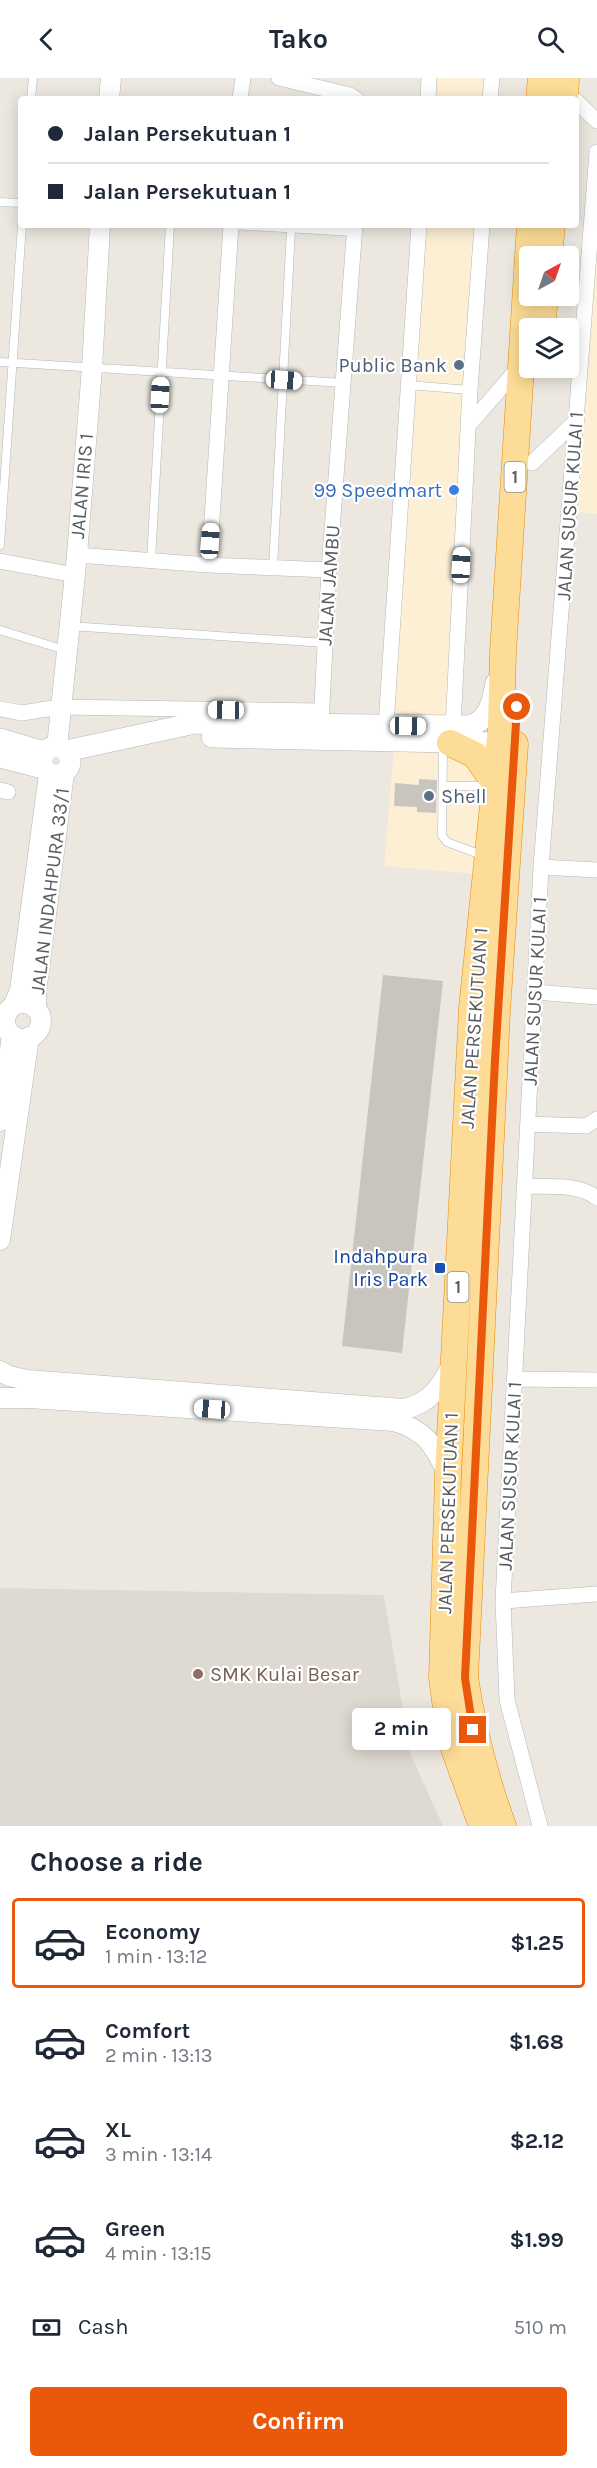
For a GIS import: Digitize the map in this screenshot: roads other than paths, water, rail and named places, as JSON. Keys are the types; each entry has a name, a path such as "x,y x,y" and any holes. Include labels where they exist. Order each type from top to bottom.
{"highway":[{"path":"539,96 541,78"},
{"name":"JALAN PERSEKUTUAN 1","path":"530,228 530,318"},
{"path":"550,246 552,228"},
{"name":"JALAN PERSEKUTUAN 1","path":"482,1826 450,1738 442,1678 448,1475 472,1008 494,784 507,736 503,652 529,378"},
{"name":"JALAN PERSEKUTUAN 1","path":"502,1826 489,1790 473,1730 465,1678 495,1060 507,736 532,463 530,378"},
{"path":"449,737 475,755 494,784"}],"main road":[{"path":"0,739 56,761 195,723 321,717 386,725 449,737 478,723 486,715 495,689 503,652"},
{"path":"0,757 56,761 200,736 507,736"}],"street":[{"path":"109,96 111,78"},
{"path":"240,96 243,78"},
{"path":"279,78 352,96"},
{"path":"428,96 429,78"},
{"path":"490,96 492,78"},
{"path":"579,104 597,121"},
{"name":"JALAN SUSUR KULAI 1","path":"540,1826 507,1700 503,1601 541,867 593,249 597,152"},
{"name":"JALAN IRIS 1","path":"56,761 59,707 76,565 92,368 100,228"},
{"path":"209,565 230,228"},
{"name":"JALAN JAMBU","path":"321,717 328,570 355,228"},
{"path":"386,725 419,228"},
{"path":"449,737 482,228"},
{"path":"468,426 519,376"},
{"path":"532,463 577,420"},
{"path":"0,561 76,565 151,560 328,570"},
{"path":"0,709 22,713 59,707 321,717"},
{"name":"JALAN INDAHPURA 33/1","path":"10,1020 40,1025 36,1009 36,993 56,761"},
{"name":"JALAN INDAHPURA 33/1","path":"0,1121 10,1020 20,990 56,761"},
{"path":"541,867 597,870"},
{"path":"535,992 597,997"},
{"path":"10,1020 26,1003 36,1009"},
{"name":"JALAN INDAHPURA 33/1","path":"0,1240 10,1020"},
{"path":"528,1125 586,1126 597,1119"},
{"path":"525,1186 577,1189 591,1193 597,1198"},
{"path":"0,1371 9,1376 27,1380 404,1409 426,1401 440,1386 455,1358"},
{"path":"515,1379 597,1380"},
{"path":"0,1398 394,1421 412,1428 434,1446 448,1475"},
{"path":"503,1601 597,1594"}],"lane":[{"path":"31,96 33,78"},
{"path":"0,202 18,203"},
{"path":"0,545 22,228"},
{"path":"151,560 170,228"},
{"path":"276,228 355,228"},
{"path":"273,567 291,229"},
{"path":"0,362 344,383"},
{"path":"408,385 470,390"},
{"path":"68,626 325,643"},
{"path":"0,630 65,650"},
{"path":"449,737 443,786 442,836 447,842 488,858"},
{"path":"443,786 494,784"}],"place":[{"name":"Public Bank","path":"459,365"},
{"name":"99 Speedmart","path":"454,490"},
{"name":"Shell","path":"429,796"},
{"name":"Indahpura Iris Park","path":"440,1268"},
{"name":"SMK Kulai Besar","path":"198,1674"}]}
